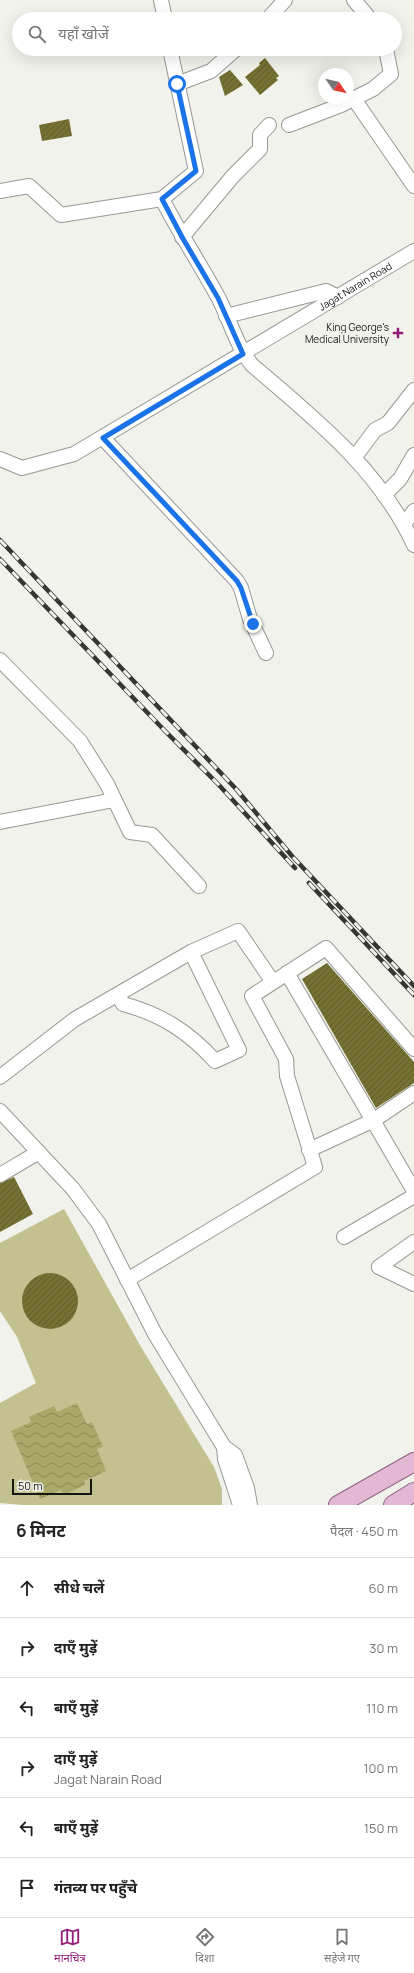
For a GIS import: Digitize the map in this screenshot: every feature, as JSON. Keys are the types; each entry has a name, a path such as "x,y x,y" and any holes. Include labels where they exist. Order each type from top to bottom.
{"main road":[{"path":"346,1503 414,1462"},
{"path":"393,1505 414,1492"},
{"path":"410,1505 414,1499"}],"street":[{"path":"161,0 164,12"},
{"path":"274,12 285,0"},
{"path":"354,0 364,12"},
{"path":"0,191 29,186 61,215 162,199 196,171 171,56"},
{"path":"177,84 211,71 228,56"},
{"path":"387,56 391,74 373,89 354,99 414,186"},
{"path":"290,125 342,104"},
{"path":"182,237 233,176 260,149 260,135 269,125"},
{"path":"162,199 182,237 218,298 243,354 252,365 330,431 384,495 404,524 414,545"},
{"name":"Jagat Narain Road","path":"0,459 22,468 74,454 414,252"},
{"path":"226,316 326,291 338,297"},
{"path":"354,458 375,430 388,423 414,390"},
{"path":"103,438 237,581 241,588 250,620 266,652"},
{"path":"384,495 400,479 414,455"},
{"path":"404,524 414,511"},
{"path":"0,660 80,741 107,784 130,832 152,835 200,886"},
{"path":"0,822 114,800"},
{"path":"0,1077 75,1019 191,952 238,931 273,982"},
{"path":"127,1280 314,1167 287,1076 286,1059 252,996 326,948 414,1049"},
{"path":"118,995 123,1004 143,1010 171,1022 204,1048 215,1061 239,1050 191,952"},
{"path":"287,973 414,1191"},
{"path":"309,1150 374,1120 414,1093"},
{"path":"0,1112 73,1189 99,1224 155,1334 224,1447 235,1455 247,1488 250,1505"},
{"path":"0,1174 39,1152"},
{"path":"344,1237 414,1196"},
{"path":"414,1242 379,1267 414,1284"},
{"path":"224,1447 225,1459 240,1505"}],"shaded area":[{"path":"64,1209 141,1347 214,1467 222,1489 222,1505 23,1505 0,1503 0,1403 36,1383 17,1337 0,1311 0,1243"}],"water":[{"path":"77,1403 87,1424 92,1422 103,1447 97,1449 106,1471 84,1481 85,1485 64,1495 61,1490 40,1499 11,1431 31,1422 29,1417 54,1406 57,1412"}],"building":[{"path":"265,58 279,76 276,78 278,80 260,95 245,77 260,65 259,63"},
{"path":"230,70 243,85 225,96 219,77"},
{"path":"69,119 72,136 42,141 39,125"},
{"path":"327,963 414,1062 414,1083 376,1108 302,979"},
{"path":"14,1177 33,1214 0,1232 0,1183"},
{"path":"50,1273 61,1275 70,1281 76,1290 78,1301 76,1312 70,1321 61,1327 50,1329 39,1327 30,1321 24,1312 22,1301 24,1290 30,1281 39,1275"}],"railway":[{"path":"0,540 237,790 292,856 414,986"},
{"path":"0,559 218,784 295,868"},
{"path":"309,883 414,995"}],"place":[{"name":"King George's Medical University","path":"398,333"}],"route":[{"path":"177,84 196,171 162,199 182,237 218,298 243,354 103,438 237,581 244,595 250,620 253,624"}]}
